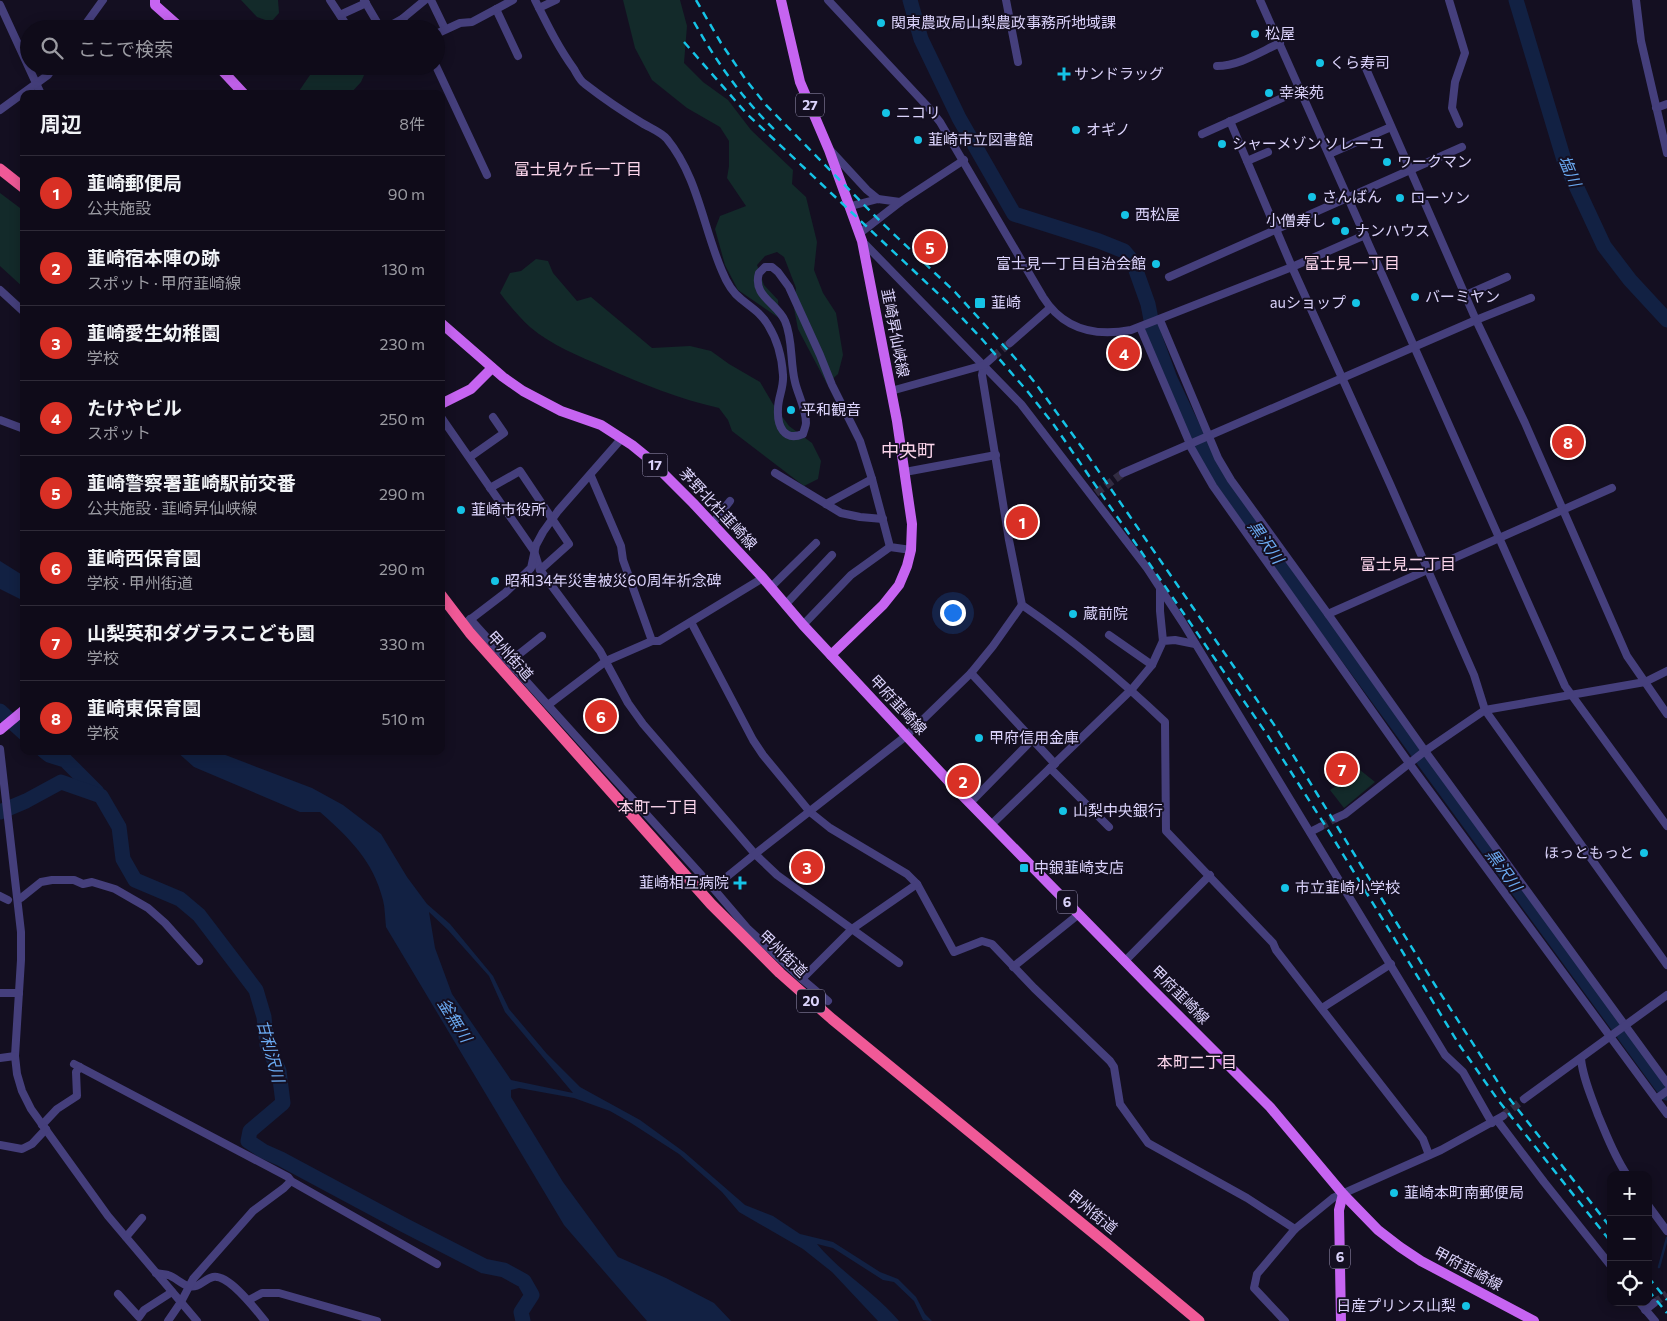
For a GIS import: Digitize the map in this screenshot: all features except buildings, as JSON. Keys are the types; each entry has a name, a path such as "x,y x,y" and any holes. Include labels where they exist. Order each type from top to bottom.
{"highway":[{"path":"0,169 20,185"},
{"name":"甲州街道","path":"445,599 467,622 711,904 780,973 832,1019 1101,1238 1199,1321"}],"main road":[{"name":"韮崎昇仙峡線","path":"781,0 800,82 829,150 861,237 891,391 912,524 911,550 899,585 883,605 831,655"},
{"path":"152,2 172,20"},
{"path":"226,75 238,90"},
{"name":"茅野北杜韮崎線","path":"445,327 492,368 523,391 561,411 601,425 648,458 763,578 831,655"},
{"path":"445,402 471,389 492,368"},
{"name":"甲府韮崎線","path":"831,655 970,803 1270,1107 1343,1194 1378,1230 1421,1261 1534,1321"},
{"path":"2,728 20,713"},
{"name":"6","path":"1341,1321 1339,1210 1343,1194"}],"street":[{"path":"89,20 104,0"},
{"path":"330,0 344,20"},
{"path":"402,19 426,0 439,20"},
{"path":"445,29 460,23 472,22 513,0"},
{"path":"556,0 537,4 558,47 583,83 666,137 677,154 692,183 722,272 740,298 755,308 767,323 779,347 783,375 782,392 777,410 780,426 785,434 790,437 803,434 806,423 794,379 785,321 780,312 767,301 758,286 758,273 766,267 772,267 789,287 832,385 860,441 890,548"},
{"path":"828,0 940,122 1050,308 1066,322 1086,329 1107,333 1140,327 1292,267 1365,235"},
{"path":"1006,0 1018,62"},
{"path":"1260,0 1565,686 1667,826"},
{"path":"1449,0 1465,53 1455,82 1452,108 1459,124"},
{"path":"1636,0 1641,41 1667,153"},
{"path":"340,15 365,2 376,20"},
{"path":"0,4 20,48"},
{"path":"496,9 518,56"},
{"path":"1217,66 1227,66 1280,43"},
{"path":"1364,64 1476,320 1563,509 1627,656 1667,714"},
{"path":"32,75 39,90"},
{"path":"27,90 48,75"},
{"path":"440,75 487,175"},
{"path":"1202,134 1300,90"},
{"path":"0,110 20,95"},
{"path":"1656,108 1667,104"},
{"path":"1230,121 1292,267 1474,675 1485,710 1667,965"},
{"path":"1329,154 1391,127"},
{"path":"1169,277 1462,147"},
{"path":"829,150 878,199"},
{"path":"1247,161 1268,152"},
{"path":"964,160 900,202 861,237 1021,404 1094,494 1160,588 1445,1055 1463,1072 1544,1182 1607,1261"},
{"path":"851,206 878,199 900,202"},
{"path":"1466,295 1508,277"},
{"path":"0,290 20,308"},
{"path":"1123,473 1531,298"},
{"path":"1010,343 1050,308"},
{"path":"1160,320 1208,436 1231,480 1667,1083"},
{"path":"1140,327 1190,444 1213,486 1409,763 1667,1114"},
{"path":"891,391 984,365 993,357"},
{"path":"984,365 982,375 1008,540 1022,605 1065,635 1132,689 1165,722 1166,831 1274,943 1276,950 1422,1139 1429,1155"},
{"path":"470,457 504,433 492,416"},
{"path":"0,420 20,428"},
{"path":"445,423 534,551 540,570 606,661 628,703 643,724 754,854 777,875 899,962"},
{"path":"622,438 552,519 534,551 531,568 505,593 467,622 509,662 714,888 748,929 828,1001"},
{"path":"905,472 996,455"},
{"path":"490,488 520,471 569,544 540,570"},
{"path":"774,473 841,513 883,519"},
{"path":"591,476 621,546 624,560 652,640"},
{"path":"826,504 872,479"},
{"path":"1328,614 1612,488"},
{"path":"712,524 730,501"},
{"path":"771,587 816,543"},
{"path":"803,625 851,575 890,548 911,550"},
{"path":"786,605 832,555"},
{"path":"548,705 606,661 652,640 659,641 763,578"},
{"path":"992,824 1132,689 1152,665 1163,641 1160,588"},
{"path":"714,888 754,854 906,736 971,673 1022,605"},
{"path":"691,622 753,740 810,812 830,828 907,874 917,884 954,952 982,941 992,944 1012,967 1110,1061 1114,1067 1120,1104 1148,1143 1246,1198 1295,1229"},
{"path":"1109,635 1152,665"},
{"path":"509,662 542,636"},
{"path":"1163,641 1175,640 1195,644"},
{"path":"1336,818 1345,814 1425,750 1485,710 1644,682 1667,671"},
{"path":"971,673 1032,740 1052,766 1109,827"},
{"path":"970,803 1032,740"},
{"path":"0,749 21,932 22,960 15,1056 17,1074 22,1091 31,1109 108,1216 197,1321"},
{"path":"1310,832 1320,827"},
{"path":"1125,961 1210,875"},
{"path":"21,898 41,882 52,880 64,879 74,880 83,884 92,882 100,884 148,908 165,923 199,961"},
{"path":"802,979 852,928 917,884"},
{"path":"1012,967 1079,914"},
{"path":"1322,1008 1391,964"},
{"path":"0,993 19,993"},
{"path":"1524,1099 1667,995"},
{"path":"0,1058 15,1056"},
{"path":"1581,1058 1583,1074 1606,1135 1617,1160 1624,1171"},
{"path":"0,1145 22,1150 32,1144 57,1109 77,1096 77,1066 288,1176 291,1181 438,1264"},
{"path":"1656,1099 1667,1092"},
{"path":"1285,1321 1254,1288 1257,1274 1295,1229 1333,1198 1441,1150 1498,1120"},
{"path":"168,1321 193,1279 253,1211 291,1181"},
{"path":"1652,1210 1667,1231"},
{"path":"126,1237 142,1218"},
{"path":"156,1273 169,1275 189,1286 198,1286 211,1277 219,1277 226,1280 249,1300 265,1321"},
{"path":"118,1294 139,1317 144,1310 172,1292"},
{"path":"249,1300 262,1292 280,1293 378,1321"},
{"path":"1645,1310 1654,1303"},
{"path":"1642,1306 1655,1321"}],"green space":[{"path":"241,0 278,0 279,13 273,20 257,17"},
{"path":"623,0 680,0 687,26 684,63 703,82 728,100 751,130 793,170 792,184 806,197 817,242 814,270 823,293 836,313 843,355 838,374 827,384 798,329 794,308 796,288 784,257 777,252 765,256 757,265 764,285 778,300 779,318 738,290 725,265 715,229 720,216 746,206 727,178 729,141 720,127 687,108 652,80 635,48"},
{"path":"310,75 364,75 354,90 300,90"},
{"path":"0,193 20,208 20,284 0,266"},
{"path":"536,259 548,261 553,273 577,301 591,297 652,348 690,346 711,351 760,382 789,426 812,443 821,461 818,479 804,486 732,431 728,420 719,408 675,396 585,359 547,339 530,327 500,293 510,273 521,271"},
{"path":"1360,770 1375,782 1344,808 1330,790"}],"water":[{"path":"0,561 20,574 20,599 0,589"},
{"name":"釜無川","path":"180,755 225,755 312,788 343,805 381,834 407,877 427,904 450,924 493,976 509,1009 547,1054 580,1087 640,1120 684,1152 745,1205 773,1216 800,1234 833,1242 880,1272 898,1279 916,1297 925,1314 932,1321 923,1320 914,1301 894,1282 883,1280 833,1248 817,1244 899,1321 878,1321 832,1272 803,1249 739,1212 722,1192 679,1154 610,1111 574,1098 519,1088 511,1090 511,1097 563,1182 618,1257 666,1278 714,1303 731,1321 647,1321 564,1225 386,927 384,903 379,886 366,861 341,831 320,812 300,812 194,767","holes":["429,912 448,930 489,976 505,1012 573,1093 511,1080 452,994 435,948"]}],"waterway":[{"name":"黒沢川","path":"910,0 921,39 959,118 1014,214 1099,241 1124,251 1133,262 1148,304 1154,335 1170,379 1207,458 1316,613 1667,1093"},
{"name":"塩川","path":"1516,0 1564,160 1604,246 1630,280 1667,320"},
{"path":"0,711 20,729"},
{"path":"49,755 65,760 97,792"},
{"name":"甘利沢川","path":"0,812 26,801 61,782 101,796 119,827 123,859 135,880 180,899 199,915 256,990 264,1017 267,1045 279,1071 283,1103 250,1131 248,1141 263,1151 484,1266 504,1270 524,1281 532,1295 521,1312 523,1321"},
{"path":"1659,1267 1667,1238"}],"tunnel":[{"path":"993,357 1010,343"},
{"path":"1096,493 1123,473"},
{"path":"1320,827 1336,818"},
{"path":"1503,1116 1524,1099"},
{"path":"1654,1303 1667,1294"}],"railway":[{"path":"696,0 721,43 746,80 766,105 881,222 955,292 1036,384 1277,729 1435,985 1505,1093 1607,1223"},
{"path":"694,22 732,81 778,133"},
{"path":"684,42 747,114 947,302 1028,392 1054,425 1268,736 1330,833 1460,1046 1498,1100 1607,1237"},
{"path":"1652,1282 1667,1300"},
{"path":"1652,1295 1667,1313"}],"place":[{"name":"関東農政局山梨農政事務所地域課","path":"881,23"},
{"name":"松屋","path":"1255,34"},
{"name":"くら寿司","path":"1320,63"},
{"name":"サンドラッグ","path":"1064,74"},
{"name":"幸楽苑","path":"1269,93"},
{"name":"ニコリ","path":"886,113"},
{"name":"オギノ","path":"1076,130"},
{"name":"韮崎市立図書館","path":"918,140"},
{"name":"シャーメゾン ソレーユ","path":"1222,144"},
{"name":"ワークマン","path":"1387,162"},
{"name":"さんばん","path":"1312,197"},
{"name":"ローソン","path":"1400,198"},
{"name":"西松屋","path":"1125,215"},
{"name":"小僧寿し","path":"1336,221"},
{"name":"ナンハウス","path":"1345,231"},
{"name":"韮崎警察署韮崎駅前交番","path":"930,247"},
{"name":"富士見一丁目自治会館","path":"1156,264"},
{"name":"バーミヤン","path":"1415,297"},
{"name":"韮崎","path":"980,303"},
{"name":"auショップ","path":"1356,303"},
{"name":"たけやビル","path":"1124,353"},
{"name":"平和観音","path":"791,410"},
{"name":"韮崎東保育園","path":"1568,442"},
{"name":"韮崎市役所","path":"461,510"},
{"name":"韮崎郵便局","path":"1022,522"},
{"name":"昭和34年災害被災60周年祈念碑","path":"495,581"},
{"name":"蔵前院","path":"1073,614"},
{"name":"韮崎西保育園","path":"601,716"},
{"name":"甲府信用金庫","path":"979,738"},
{"name":"山梨英和ダグラスこども園","path":"1342,769"},
{"name":"韮崎宿本陣の跡","path":"963,781"},
{"name":"山梨中央銀行","path":"1063,811"},
{"name":"ほっともっと","path":"1644,853"},
{"name":"韮崎愛生幼稚園","path":"807,867"},
{"name":"中銀韮崎支店","path":"1024,868"},
{"name":"韮崎相互病院","path":"740,883"},
{"name":"市立韮崎小学校","path":"1285,888"},
{"name":"韮崎本町南郵便局","path":"1394,1193"},
{"name":"日産プリンス山梨","path":"1466,1306"}],"district":[{"name":"富士見ケ丘一丁目","path":"578,169"},
{"name":"富士見一丁目","path":"1352,263"},
{"name":"中央町","path":"908,451"},
{"name":"富士見二丁目","path":"1408,564"},
{"name":"本町一丁目","path":"658,807"},
{"name":"本町二丁目","path":"1197,1062"}]}
